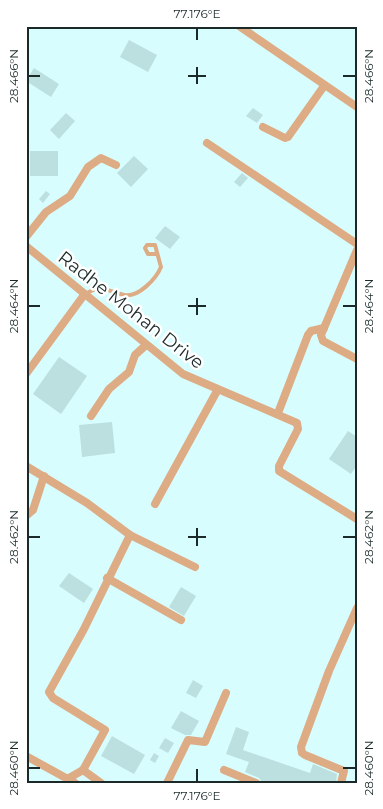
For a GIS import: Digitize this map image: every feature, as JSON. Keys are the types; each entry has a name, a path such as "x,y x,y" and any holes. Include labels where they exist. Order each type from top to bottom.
{"street":[{"path":"239,26 357,108"},
{"path":"263,127 285,138 288,137 324,86"},
{"path":"207,143 357,244"},
{"path":"26,237 46,212 70,196 83,172 94,161 101,158 116,165"},
{"name":"Radhe Mohan Drive","path":"26,246 183,374 297,423 298,429 279,466 279,471 357,519"},
{"path":"357,250 321,335 324,341 357,359"},
{"path":"26,374 84,295"},
{"path":"278,414 308,335 311,331 324,328"},
{"path":"90,416 111,386 129,372 135,356 146,345"},
{"path":"155,504 217,390"},
{"path":"26,466 87,502 130,535 195,567"},
{"path":"26,516 35,504 44,476"},
{"path":"26,756 72,780 83,770 105,730 53,698 50,692 84,629 107,578 130,535"},
{"path":"107,578 181,620"},
{"path":"341,783 344,771 305,755 302,753 301,747 329,671 357,608"},
{"path":"167,783 188,740 205,742 226,693"},
{"path":"83,770 101,783"},
{"path":"224,770 256,783"}],"lane":[{"path":"84,295 98,289 112,289 122,295 133,294 148,285 159,272 162,261 157,254"}],"building":[{"path":"129,40 157,55 148,72 120,57"},
{"path":"34,68 59,84 51,97 26,81"},
{"path":"253,108 263,115 257,123 246,116"},
{"path":"66,113 75,121 59,139 50,130"},
{"path":"30,151 58,151 58,176 30,176"},
{"path":"134,156 148,169 131,187 117,173"},
{"path":"242,173 248,178 240,187 234,182"},
{"path":"46,191 50,194 43,203 39,199"},
{"path":"165,226 180,237 170,249 155,238"},
{"path":"59,357 87,376 61,414 33,394"},
{"path":"112,422 115,453 82,457 79,425"},
{"path":"348,431 357,437 357,465 351,474 329,459"},
{"path":"69,573 93,589 84,603 59,586"},
{"path":"181,587 196,596 184,616 169,607"},
{"path":"193,680 203,686 196,698 186,693"},
{"path":"181,711 199,721 191,735 185,735 171,728"},
{"path":"236,727 249,732 243,750 310,773 313,764 337,774 336,783 262,782 259,778 245,772 249,762 226,754"},
{"path":"112,736 145,755 134,774 101,756"},
{"path":"165,738 174,743 168,753 159,748"},
{"path":"154,753 159,756 155,763 150,760"}]}
